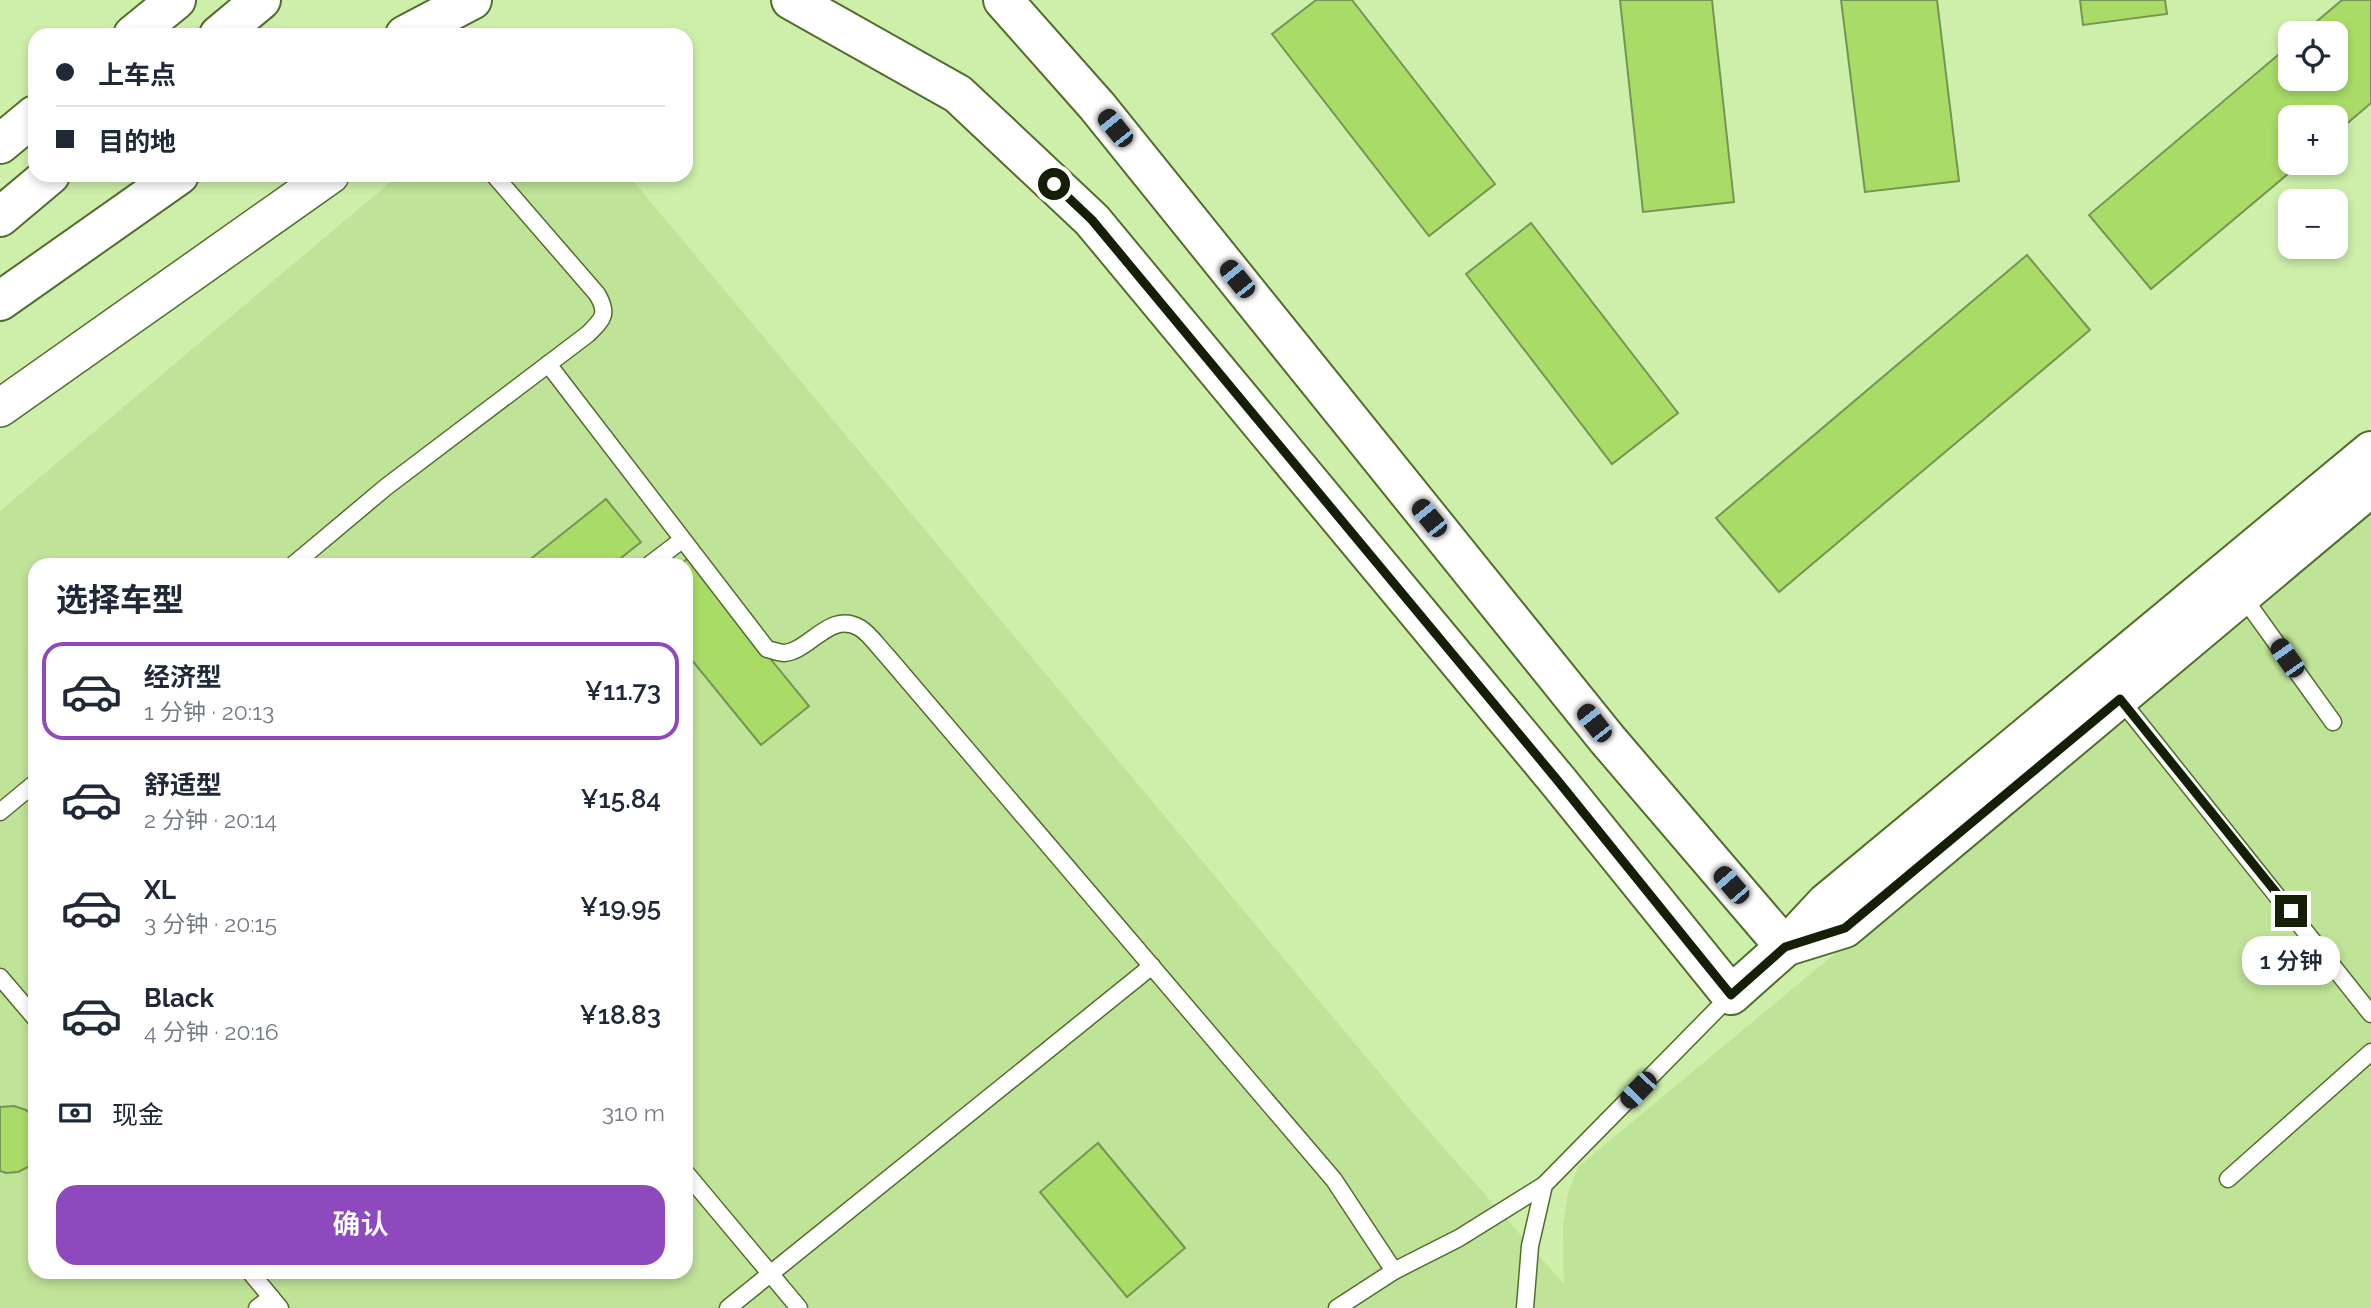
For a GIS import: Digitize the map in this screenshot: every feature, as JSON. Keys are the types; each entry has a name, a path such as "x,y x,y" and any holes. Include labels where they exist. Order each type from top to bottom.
{"main road":[{"path":"142,28 176,0"},
{"path":"227,28 261,0"},
{"path":"418,28 472,0"},
{"path":"791,0 958,94 1092,220 1558,781 1731,995 1785,947 1826,903 2371,451"},
{"path":"1003,0 1097,106 1606,739 1785,947"},
{"path":"0,144 28,121"},
{"path":"0,216 41,182"},
{"path":"0,301 169,182"},
{"path":"1785,947 1845,928 2371,487"}],"street":[{"path":"0,408 320,182"}],"lane":[{"path":"301,558 386,486 594,329 604,314 604,306 597,294 500,182"},
{"path":"548,364 767,649 784,653 831,627 846,624 860,628 1334,1180 1394,1271"},
{"path":"658,558 681,540"},
{"path":"2241,594 2333,722"},
{"path":"2120,699 2371,1014"},
{"path":"0,812 28,789"},
{"path":"728,1308 1152,966"},
{"path":"0,977 28,1010"},
{"path":"1337,1308 1394,1271 1459,1238 1544,1185 1731,995"},
{"path":"2228,1179 2371,1052"},
{"path":"693,1181 799,1308"},
{"path":"1525,1308 1530,1246 1544,1185"},
{"path":"256,1279 276,1303 257,1308"}],"shaded area":[{"path":"391,182 634,182 1413,1113 1564,1284 1563,1225 1568,1193 1578,1167 2180,667 2371,512 2371,1308 0,1308 0,511"}],"building":[{"path":"1316,0 1352,0 1495,184 1429,236 1272,34"},
{"path":"1620,0 1712,0 1734,202 1643,212"},
{"path":"1841,0 1937,0 1959,181 1865,192"},
{"path":"2080,0 2165,0 2167,14 2083,25"},
{"path":"2342,0 2371,0 2371,103 2348,123 2348,105 2278,105 2278,175 2287,175 2151,289 2089,215 2278,55 2278,91 2348,91 2348,21 2317,21"},
{"path":"1531,223 1678,413 1612,464 1466,274"},
{"path":"2027,255 2090,330 1779,592 1716,518"},
{"path":"606,499 641,542 621,558 532,558"},
{"path":"693,564 809,706 761,745 693,662"},
{"path":"14,1106 28,1112 28,1167 18,1172 0,1171 0,1107"},
{"path":"1098,1143 1185,1248 1127,1297 1040,1192"}],"route":[{"path":"1054,184 1092,220 1558,781 1731,995 1785,947 1845,928 2120,699 2291,911"}]}
